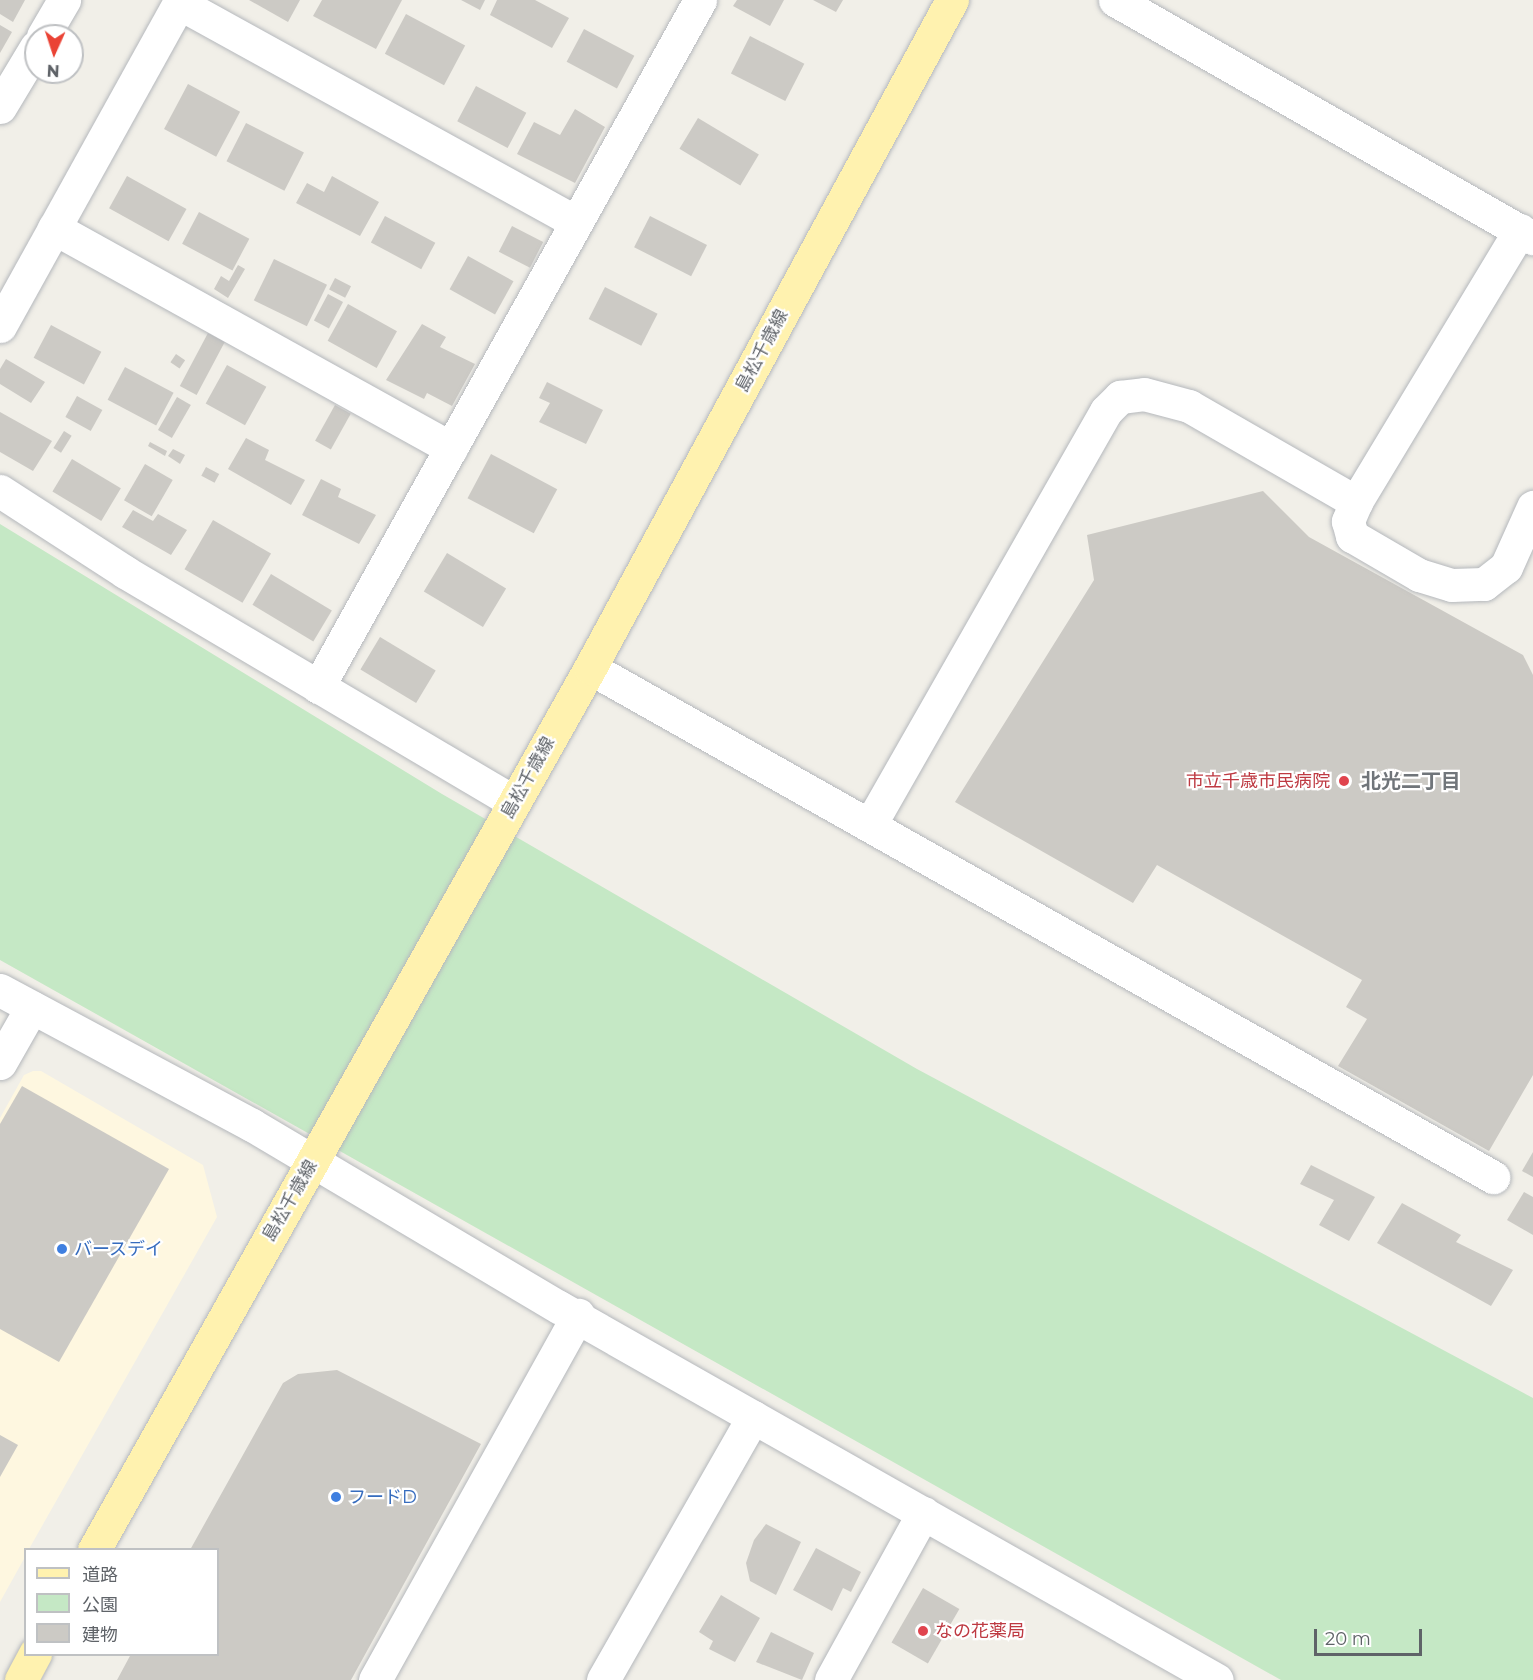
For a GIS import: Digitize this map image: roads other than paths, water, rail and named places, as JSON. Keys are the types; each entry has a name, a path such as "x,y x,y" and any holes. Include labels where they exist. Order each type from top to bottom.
{"main road":[{"name":"島松千歳線","path":"95,1548 590,668 952,0"},
{"path":"21,1680 34,1656"}],"street":[{"path":"50,24 64,0"},
{"path":"318,687 700,0"},
{"path":"1115,0 1526,234 1356,502 1348,521 1352,536 1419,575 1452,585 1484,584 1506,567 1533,507"},
{"path":"0,326 180,1 576,222"},
{"path":"0,108 24,67"},
{"path":"54,228 451,448"},
{"path":"871,823 1106,411 1120,397 1144,394 1189,406 1356,502"},
{"path":"0,491 125,572 514,802"},
{"path":"590,668 871,823 1493,1177"},
{"path":"0,990 313,1162 753,1417 1218,1680"},
{"path":"0,1064 32,1007"},
{"path":"375,1680 578,1316"},
{"path":"603,1680 753,1417"},
{"path":"831,1680 923,1513"}],"place":[{"name":"市立千歳市民病院","path":"1344,781"},
{"name":"バースデイ","path":"62,1249"},
{"name":"フードD","path":"336,1497"},
{"name":"なの花薬局","path":"923,1631"}],"district":[{"name":"北光二丁目","path":"1411,781"}]}
